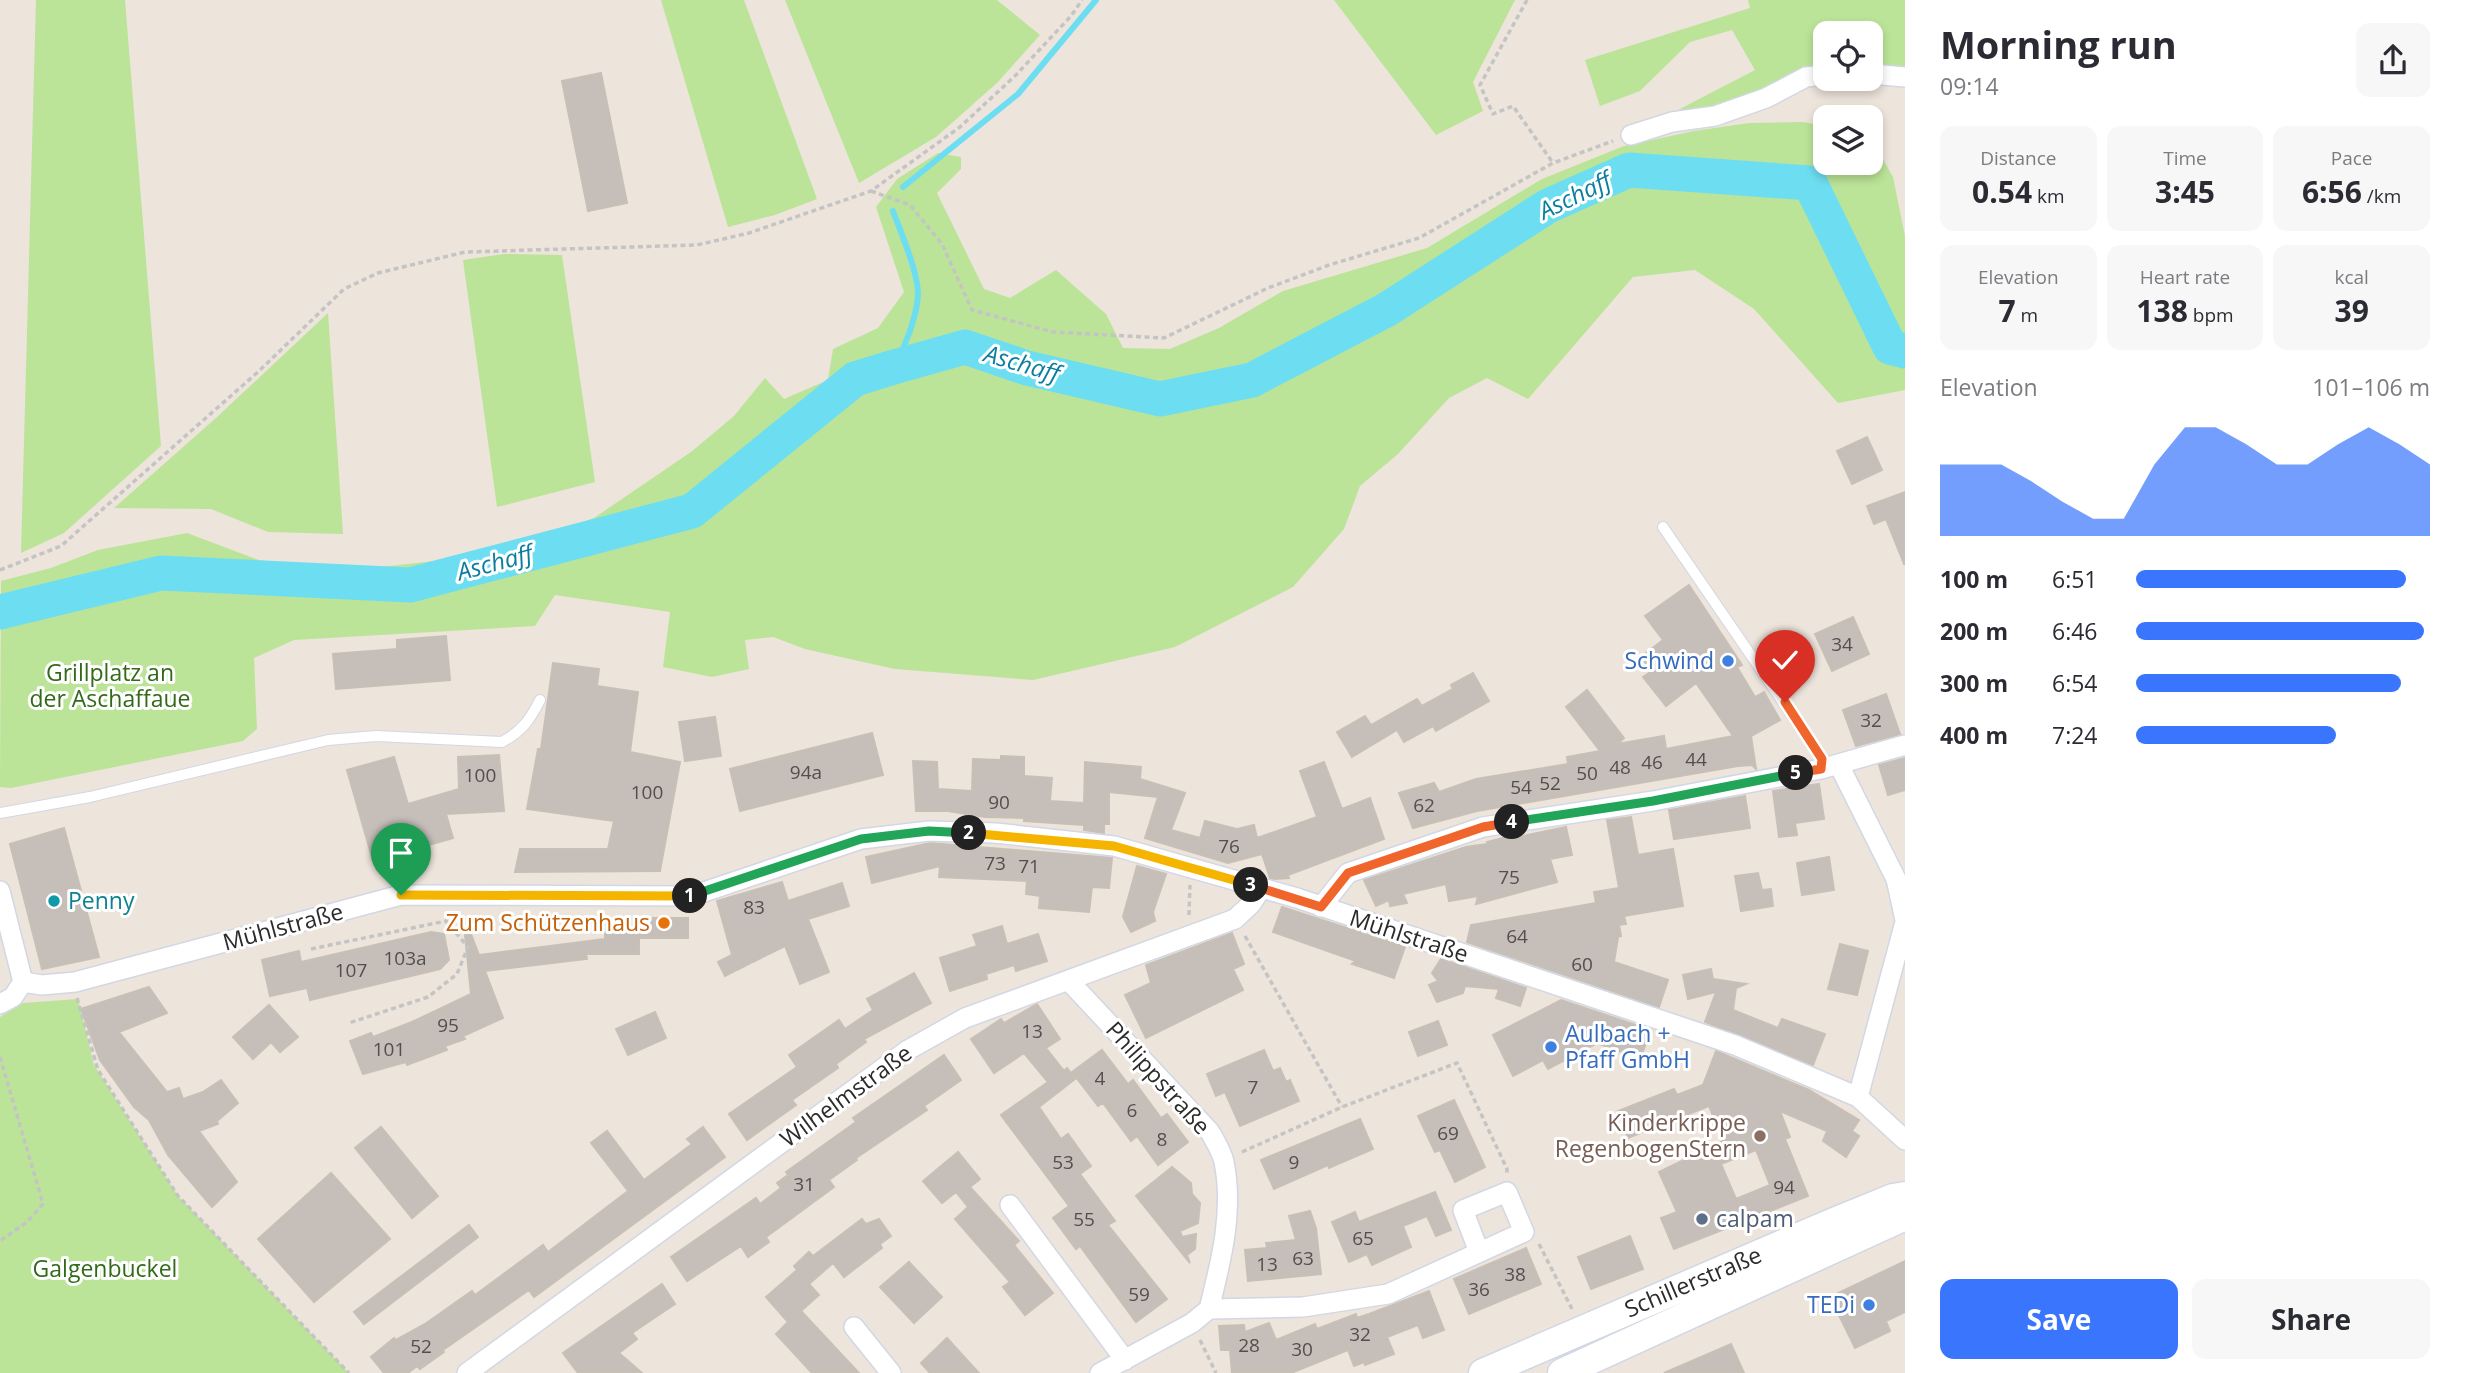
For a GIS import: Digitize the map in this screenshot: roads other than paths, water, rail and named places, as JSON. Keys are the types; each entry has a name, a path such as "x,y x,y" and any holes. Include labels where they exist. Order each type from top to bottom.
{"main road":[{"name":"Schillerstraße","path":"1483,1373 1846,1217 1893,1198 1905,1196"},
{"name":"Schillerstraße","path":"1562,1373 1905,1216"}],"street":[{"path":"1883,75 1905,77"},
{"path":"1631,135 1672,122 1715,116 1766,98 1806,77 1813,76"},
{"path":"1321,907 1348,873 1483,827 1653,801 1830,767 1905,745"},
{"path":"1830,767 1896,879 1905,921 1858,1097"},
{"name":"Mühlstraße","path":"23,982 42,985 75,982 401,895 692,896 861,839 929,831 996,833 1114,846 1261,888 1735,1045 1858,1097 1905,1140"},
{"name":"Wilhelmstraße","path":"467,1373 908,1050 965,1018 1235,919 1251,904 1261,888"},
{"path":"0,891 23,982 13,997 0,1004"},
{"name":"Philippstraße","path":"1069,981 1210,1132 1224,1159 1228,1201 1223,1246 1209,1309"},
{"path":"1100,1373 1192,1323 1209,1309 1303,1307 1388,1294 1524,1232 1507,1192 1463,1210 1479,1252"},
{"path":"1010,1205 1125,1360"},
{"path":"854,1327 891,1373"}],"lane":[{"path":"1663,527 1830,767"},
{"path":"0,813 90,797 328,740 376,736 502,742 518,733 531,719 540,700"}],"waterway":[{"path":"903,187 1018,94 1096,0"},
{"name":"Aschaff","path":"0,612 161,573 410,585 692,511 855,379 965,347 1027,368 1160,399 1252,380 1386,310 1548,206 1629,170 1810,183 1890,347 1905,351"},
{"path":"893,211 912,264 918,294 910,332 894,367"}],"place":[{"name":"Schwind","path":"1728,661"},
{"name":"Penny","path":"54,901"},
{"name":"Zum Schützenhaus","path":"664,923"},
{"name":"Aulbach + Pfaff GmbH","path":"1551,1047"},
{"name":"Kinderkrippe RegenbogenStern","path":"1760,1136"},
{"name":"calpam","path":"1702,1219"},
{"name":"TEDi","path":"1869,1305"}],"park label":[{"name":"Grillplatz an der Aschaffaue","path":"110,686"},
{"name":"Galgenbuckel","path":"105,1269"}]}
